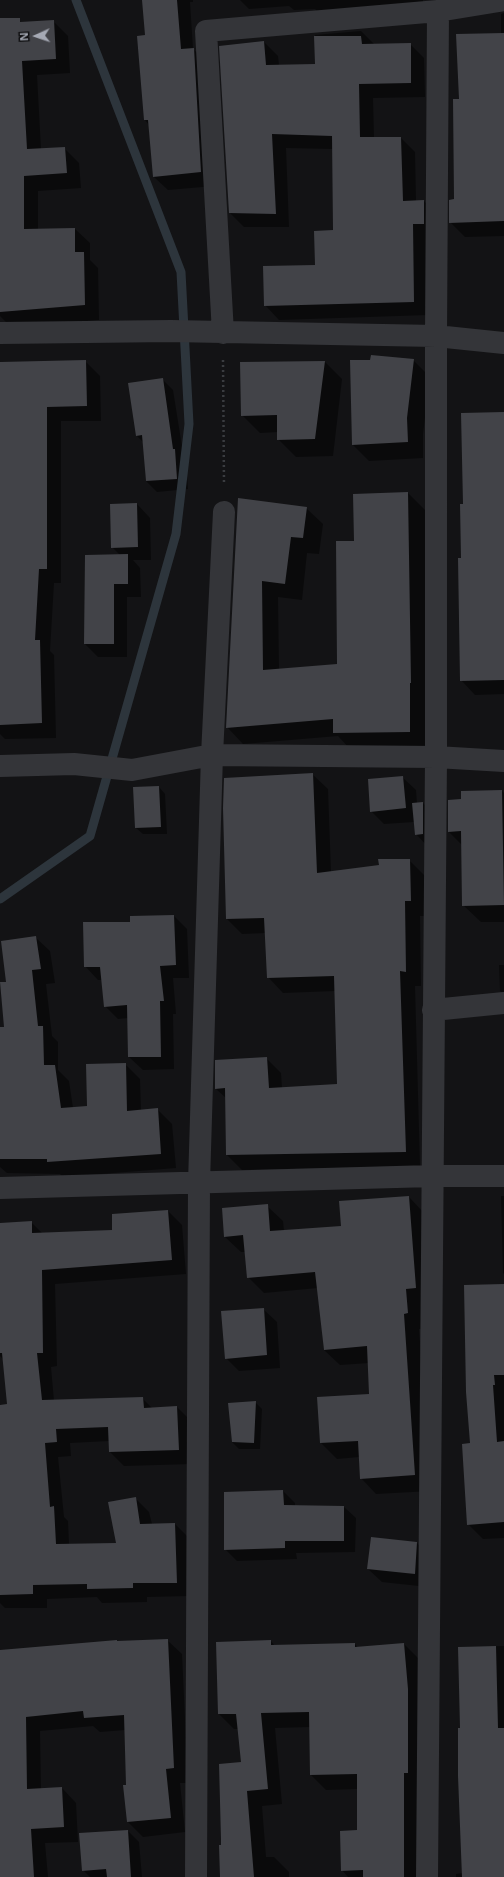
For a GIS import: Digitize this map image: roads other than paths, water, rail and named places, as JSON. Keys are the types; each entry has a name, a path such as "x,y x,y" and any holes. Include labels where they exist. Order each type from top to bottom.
{"street":[{"path":"223,333 206,31 438,11 504,0"},
{"path":"427,1877 436,757 438,11"},
{"path":"0,333 170,331 436,336 504,343"},
{"path":"196,1877 199,1183 212,756 224,512"},
{"path":"0,766 74,764 132,770 212,756 436,757 504,761"},
{"path":"433,1010 504,1003"},
{"path":"0,1188 432,1176 504,1176"}],"waterway":[{"path":"0,899 90,836 176,534 189,424 181,272 76,0"}]}
